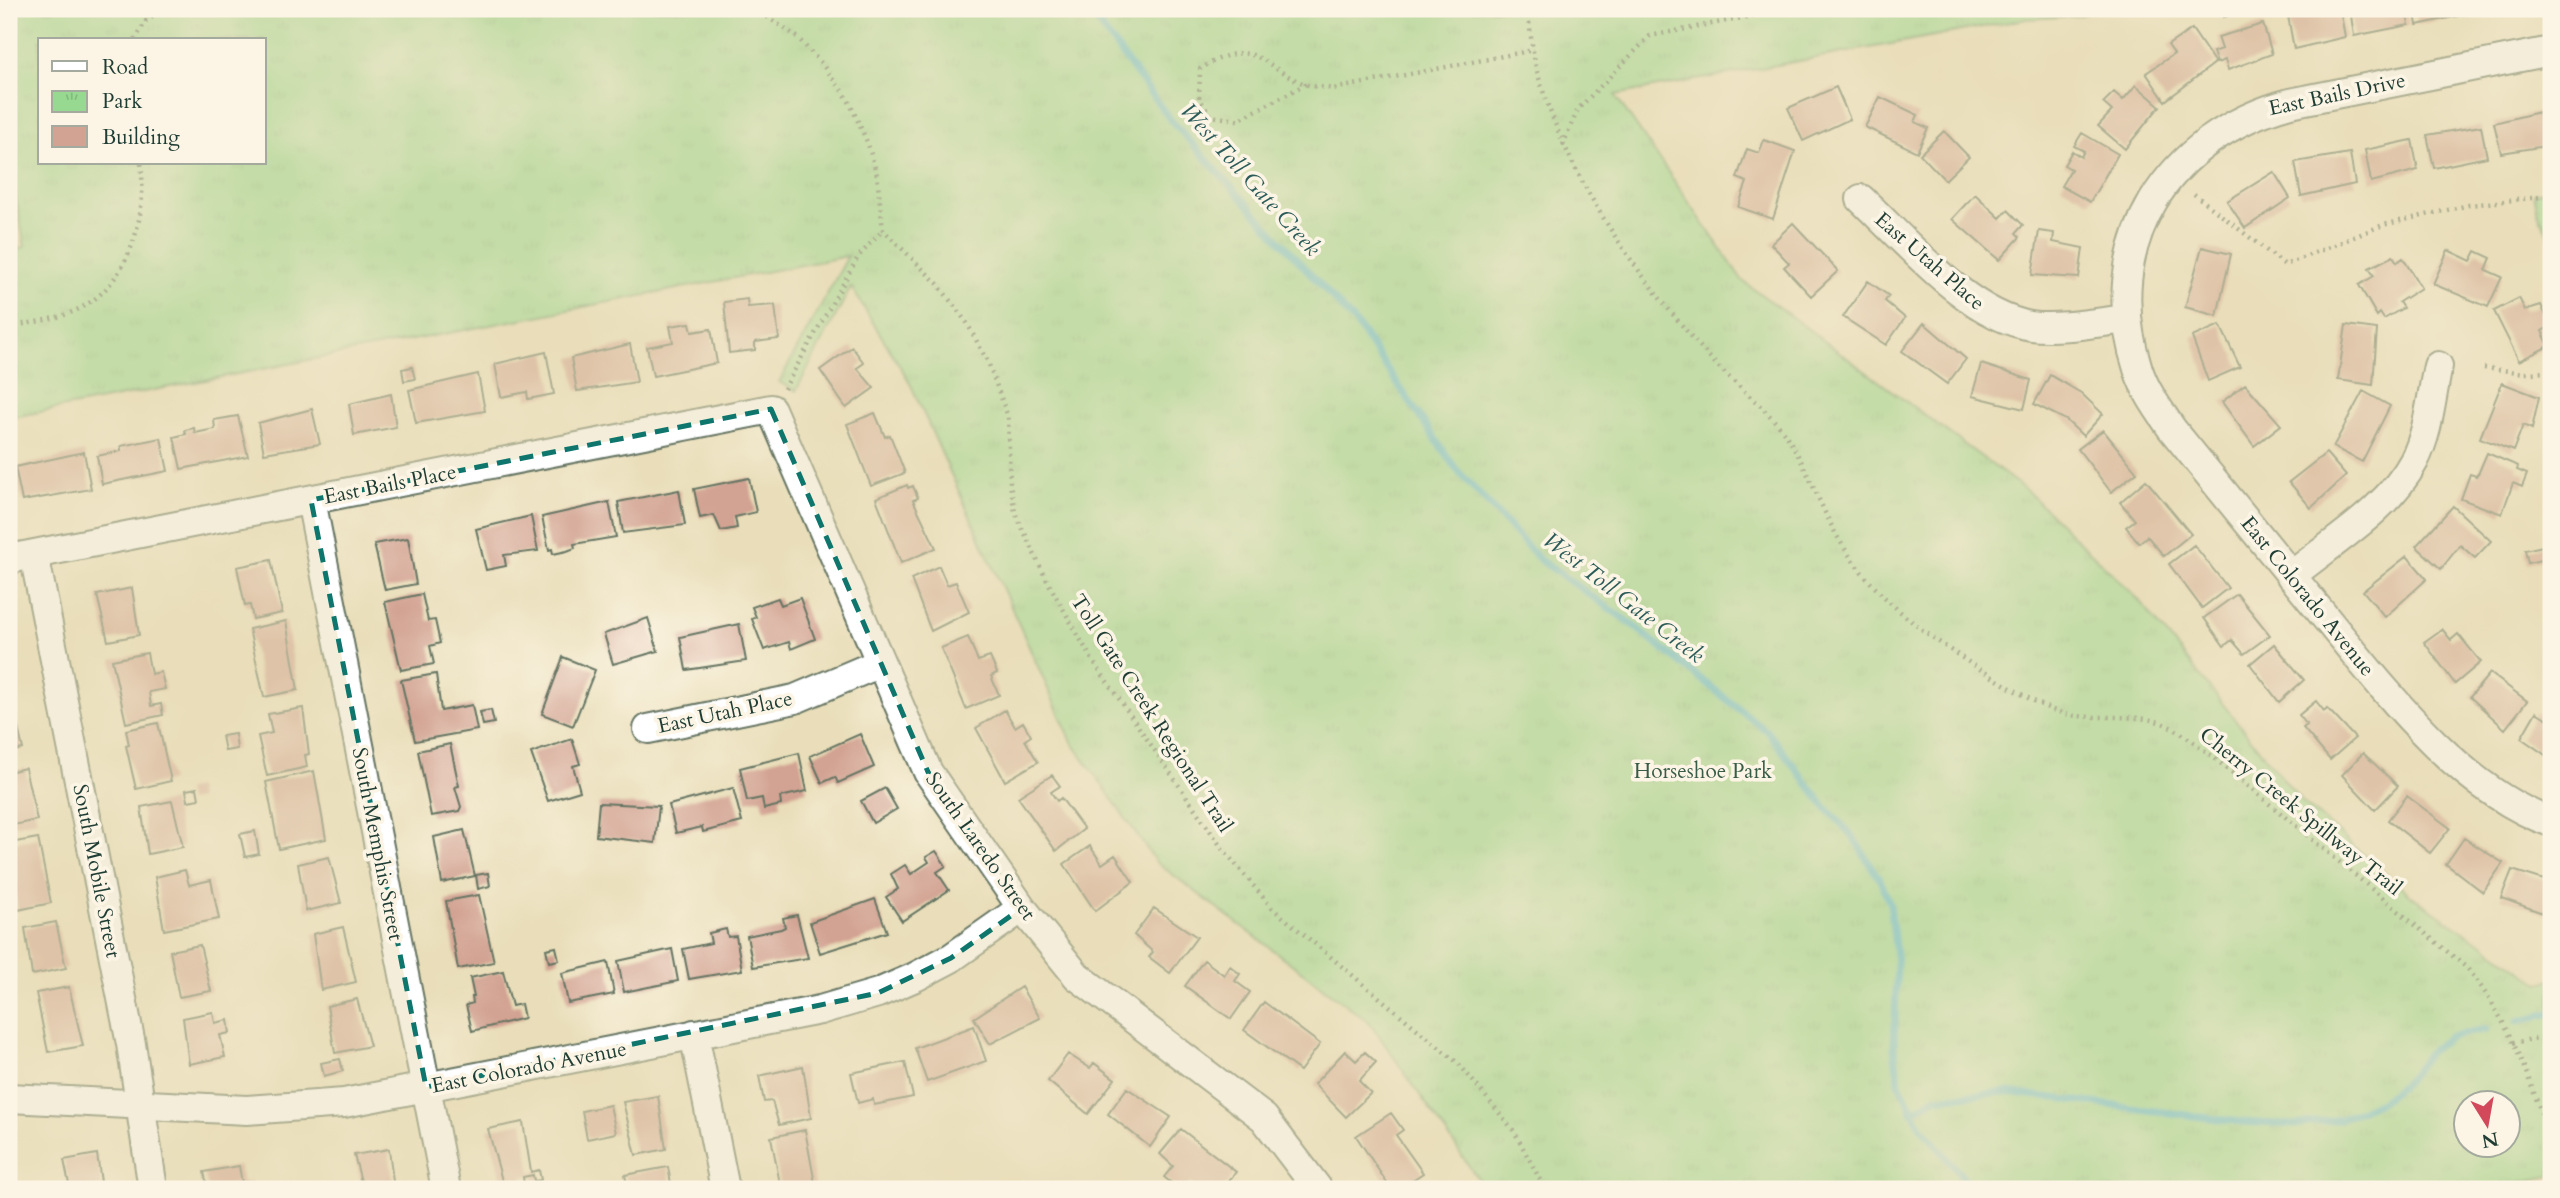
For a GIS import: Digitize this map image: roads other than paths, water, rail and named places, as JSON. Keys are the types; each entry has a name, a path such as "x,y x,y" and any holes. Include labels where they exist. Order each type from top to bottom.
{"street":[{"name":"East Bails Drive","path":"2127,320 2128,277 2134,246 2145,216 2161,188 2181,164 2221,130 2259,111 2290,103 2551,51"},
{"name":"East Utah Place","path":"1861,199 1966,298 2006,321 2034,327 2127,320"},
{"name":"East Colorado Avenue","path":"2127,320 2139,371 2152,400 2172,429 2421,730 2464,769 2514,805 2551,822"},
{"path":"2291,576 2397,486 2414,461 2422,440 2438,366"},
{"name":"East Bails Place","path":"22,556 771,409"},
{"name":"South Laredo Street","path":"771,409 928,772 1022,908 1077,976 1264,1118 1318,1189"},
{"name":"South Memphis Street","path":"310,499 446,1189"},
{"name":"South Mobile Street","path":"22,556 131,1044 153,1189"},
{"name":"East Utah Place","path":"648,729 795,699 880,663"},
{"name":"East Colorado Avenue","path":"9,1098 280,1109 344,1102 426,1087 820,1010 878,993 951,958 1022,908"},
{"path":"694,1034 725,1189"}],"waterway":[{"name":"West Toll Gate Creek","path":"1088,9 1169,118 1357,325 1456,469 1540,560 1630,623 1768,732 1823,804 1853,837 1881,882 1890,904 1897,963 1894,1048 1899,1083 1920,1126 1973,1189"},
{"path":"2518,1021 2551,1013"},
{"path":"1912,1112 1935,1098 2007,1092 2241,1122 2295,1125 2341,1119 2382,1101 2407,1081 2428,1053 2449,1037 2486,1029"}],"park label":[{"name":"Horseshoe Park","path":"1703,771"}]}
